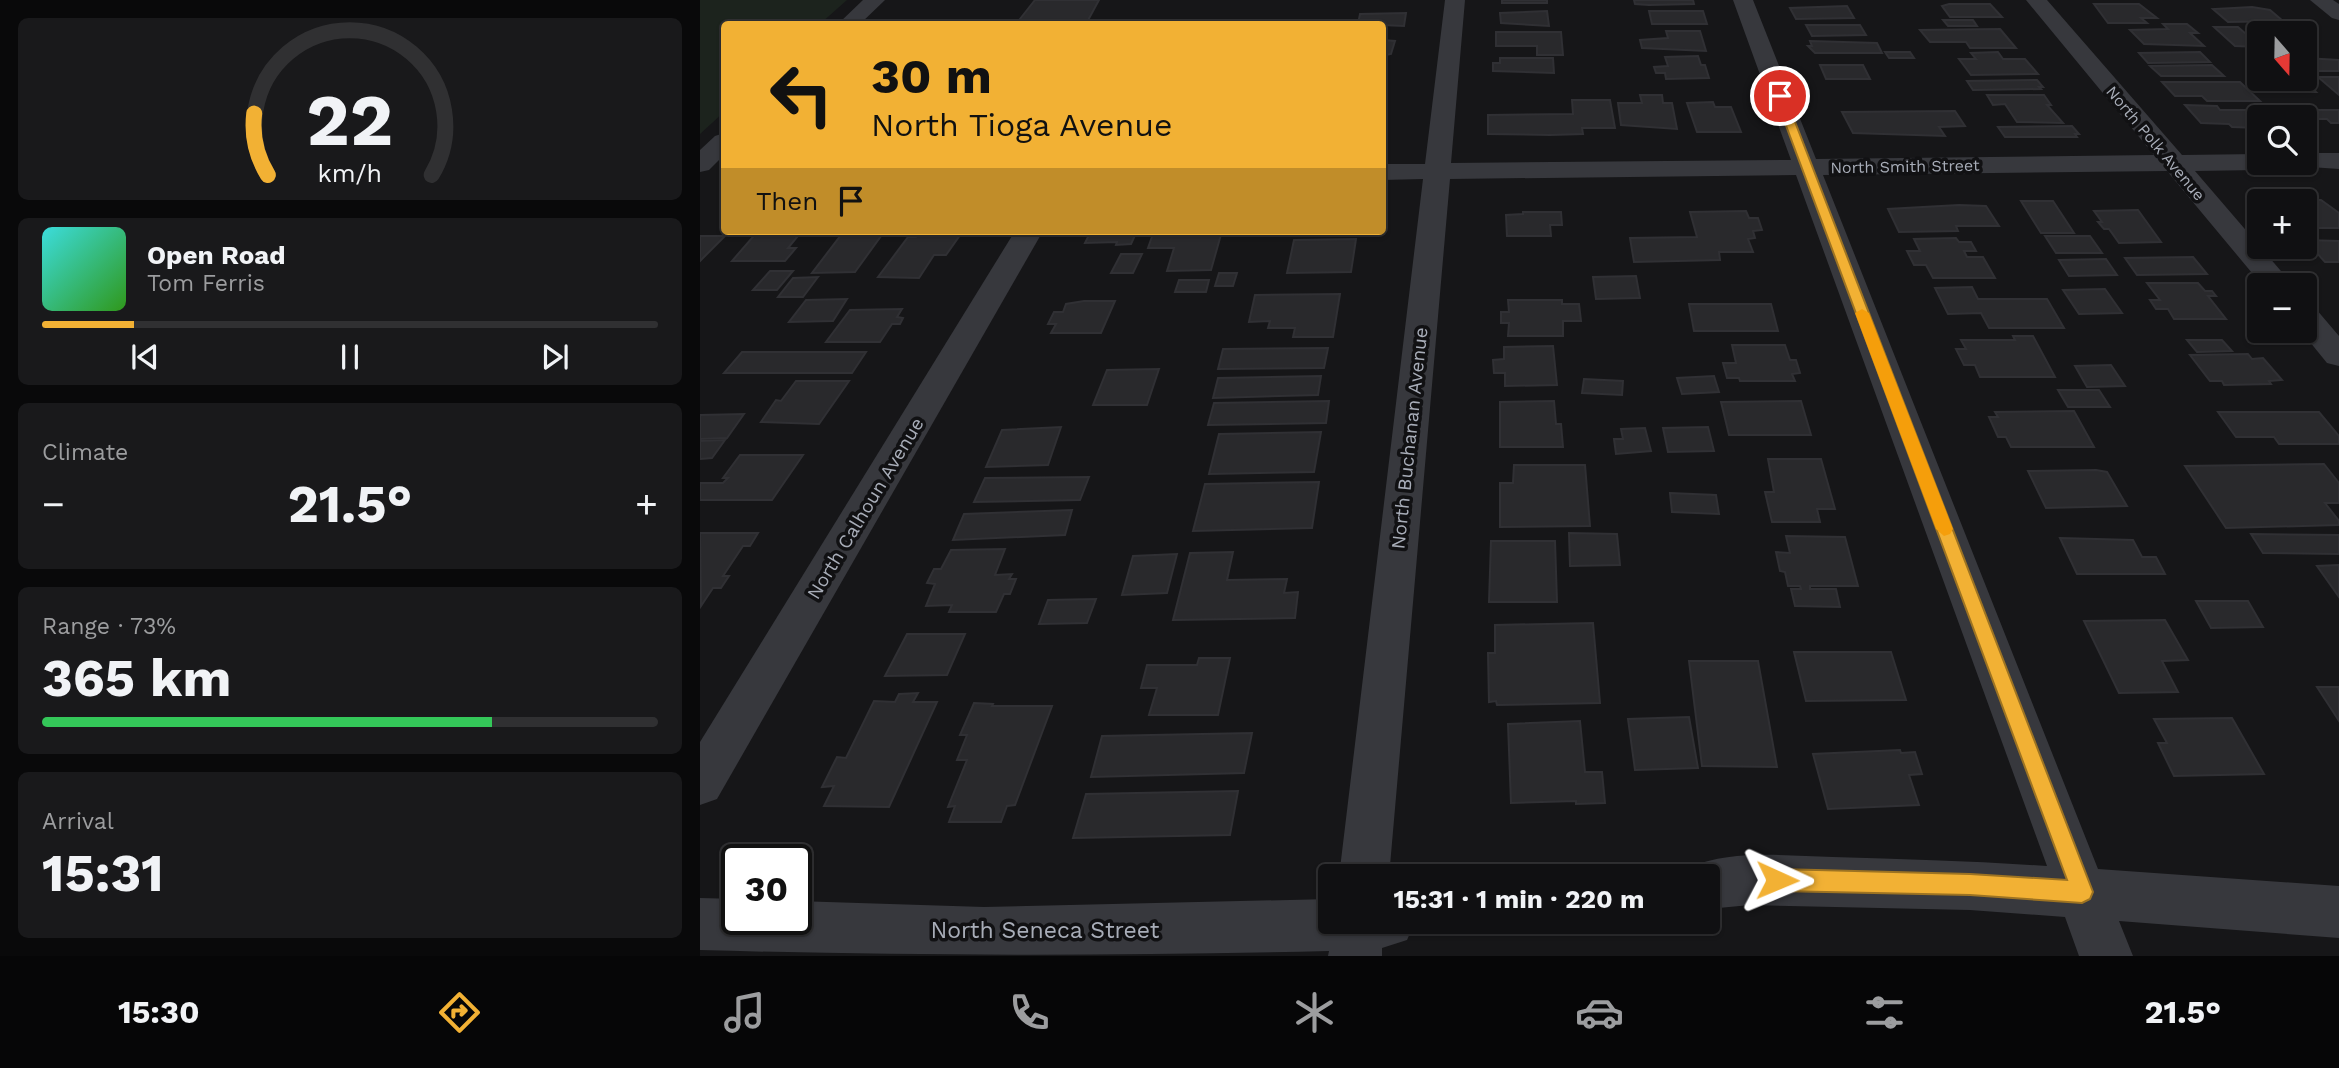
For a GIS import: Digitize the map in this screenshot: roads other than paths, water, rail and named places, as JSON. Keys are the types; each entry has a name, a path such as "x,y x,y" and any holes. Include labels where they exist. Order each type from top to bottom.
{"street":[{"path":"851,21 875,0"},
{"name":"North Buchanan Avenue","path":"1370,864 1436,171 1455,0"},
{"path":"1743,0 2106,956"},
{"name":"North Polk Avenue","path":"2036,0 2268,273"},
{"path":"2320,0 2339,14"},
{"path":"700,164 721,144"},
{"path":"2317,162 2339,161"},
{"name":"North Smith Street","path":"1386,172 2247,162"},
{"path":"700,180 721,179"},
{"name":"North Calhoun Avenue","path":"700,784 1027,235"},
{"path":"2317,330 2339,356"},
{"path":"1720,883 1803,880 1970,885 2339,912"},
{"name":"North Seneca Street","path":"700,924 984,933 1244,929 1318,923"}]}
